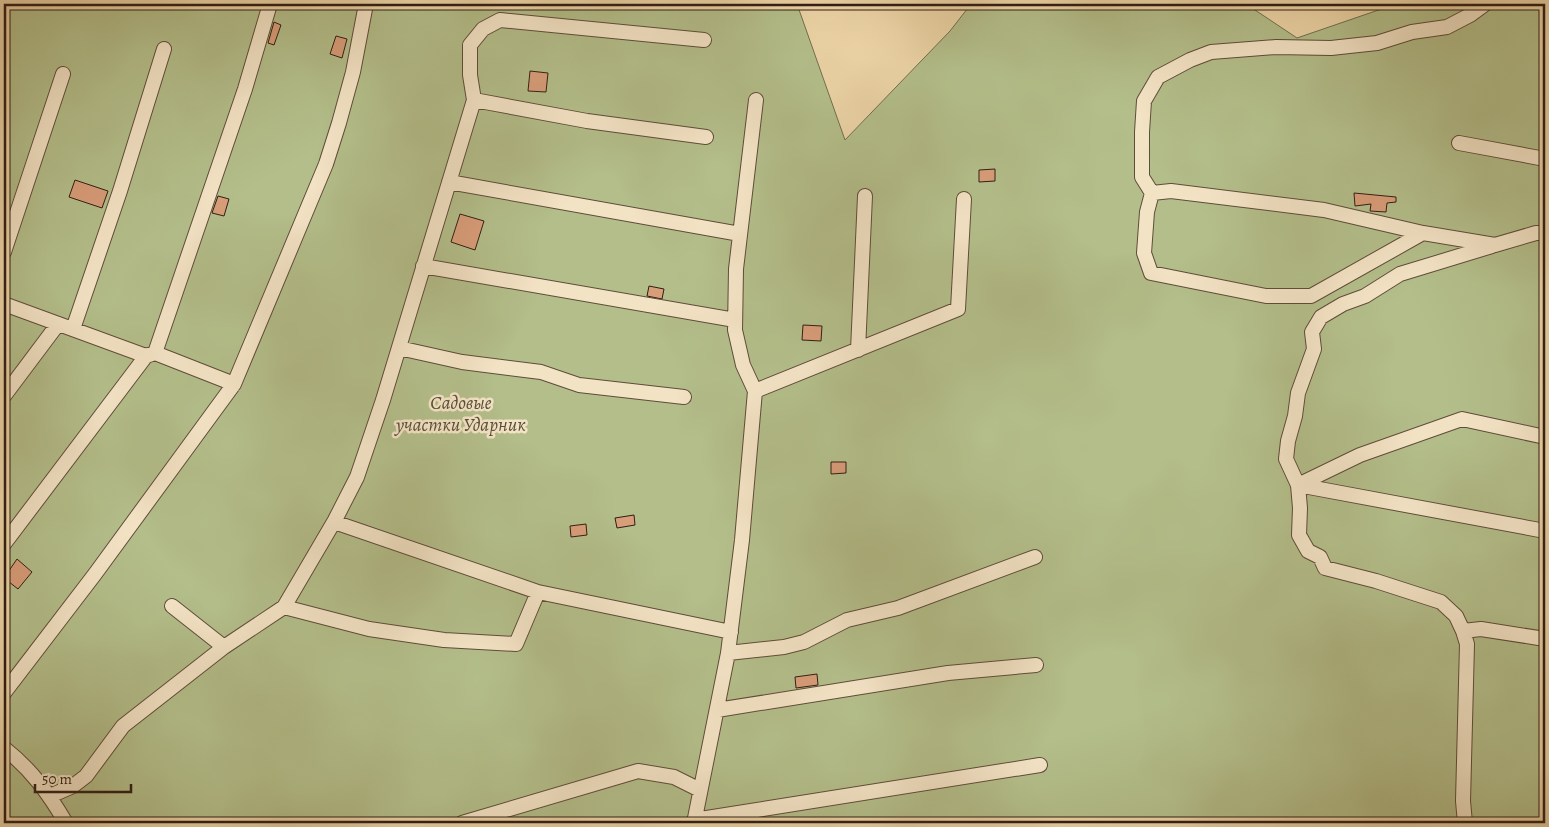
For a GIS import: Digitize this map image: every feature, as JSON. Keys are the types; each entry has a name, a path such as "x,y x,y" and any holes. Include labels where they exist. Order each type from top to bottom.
{"lane":[{"path":"4,544 150,355 242,99 270,4"},
{"path":"4,692 95,574 234,384 326,164 353,72 366,4"},
{"path":"1423,233 1312,296 1266,296 1151,273 1144,253 1147,212 1152,193 1142,177 1144,102 1158,77 1190,60 1212,52 1276,47 1331,48 1377,43 1412,32 1447,27 1470,15 1484,4"},
{"path":"50,796 73,786 86,776 123,726 224,647 284,607 334,522 357,477 383,400 474,100 470,75 470,45 484,29 500,20 704,40"},
{"path":"73,329 120,191 164,49"},
{"path":"4,252 62,74"},
{"path":"474,100 587,121 706,137"},
{"path":"756,100 736,269 735,320 735,330 743,365 755,391 742,540 731,632 694,822 1040,765"},
{"path":"1459,143 1545,159"},
{"path":"449,182 740,234"},
{"path":"1152,193 1171,191 1324,210 1423,233 1495,245"},
{"path":"858,350 865,196"},
{"path":"755,391 958,310 964,199"},
{"path":"1465,823 1463,801 1466,644 1463,631 1456,616 1441,602 1376,580 1325,568 1320,557 1308,551 1299,535 1300,508 1298,485 1286,459 1287,450 1296,416 1298,393 1314,349 1312,332 1320,317 1343,304 1365,296 1400,274 1536,233 1545,233"},
{"path":"424,266 735,320"},
{"path":"4,304 234,384"},
{"path":"4,396 58,324"},
{"path":"399,348 462,362 542,372 579,385 684,397"},
{"path":"1298,485 1360,455 1462,419 1545,437"},
{"path":"1298,485 1545,531"},
{"path":"334,522 538,592 731,632"},
{"path":"728,652 784,647 804,642 846,620 898,608 1035,557"},
{"path":"284,607 369,629 444,640 516,644 538,592"},
{"path":"172,606 224,647"},
{"path":"1463,631 1481,629 1545,638"},
{"path":"717,710 948,673 1036,666"},
{"path":"4,748 20,760 50,796 66,823"},
{"path":"462,823 638,771 674,777 700,790"}],"green space":[{"name":"Садовые участки Ударник","path":"4,4 797,4 845,140 950,31 971,4 1246,4 1297,38 1396,4 1545,4 1545,823 4,823"}],"building":[{"path":"274,22 281,25 274,45 268,43"},
{"path":"336,36 347,39 342,58 330,54"},
{"path":"530,71 548,73 546,92 528,91"},
{"path":"995,169 995,181 979,182 979,170"},
{"path":"75,180 108,191 102,208 69,197"},
{"path":"1354,193 1396,197 1396,202 1387,203 1386,212 1370,211 1371,204 1355,206"},
{"path":"218,196 229,199 224,216 212,213"},
{"path":"460,214 484,221 475,250 451,242"},
{"path":"649,286 664,289 662,299 647,296"},
{"path":"803,325 822,326 821,341 802,340"},
{"path":"831,462 846,462 846,473 831,474"},
{"path":"634,515 635,525 617,528 615,518"},
{"path":"586,524 587,535 571,537 570,526"},
{"path":"17,559 32,572 18,589 4,578"},
{"path":"817,674 818,685 796,688 795,677"}]}
